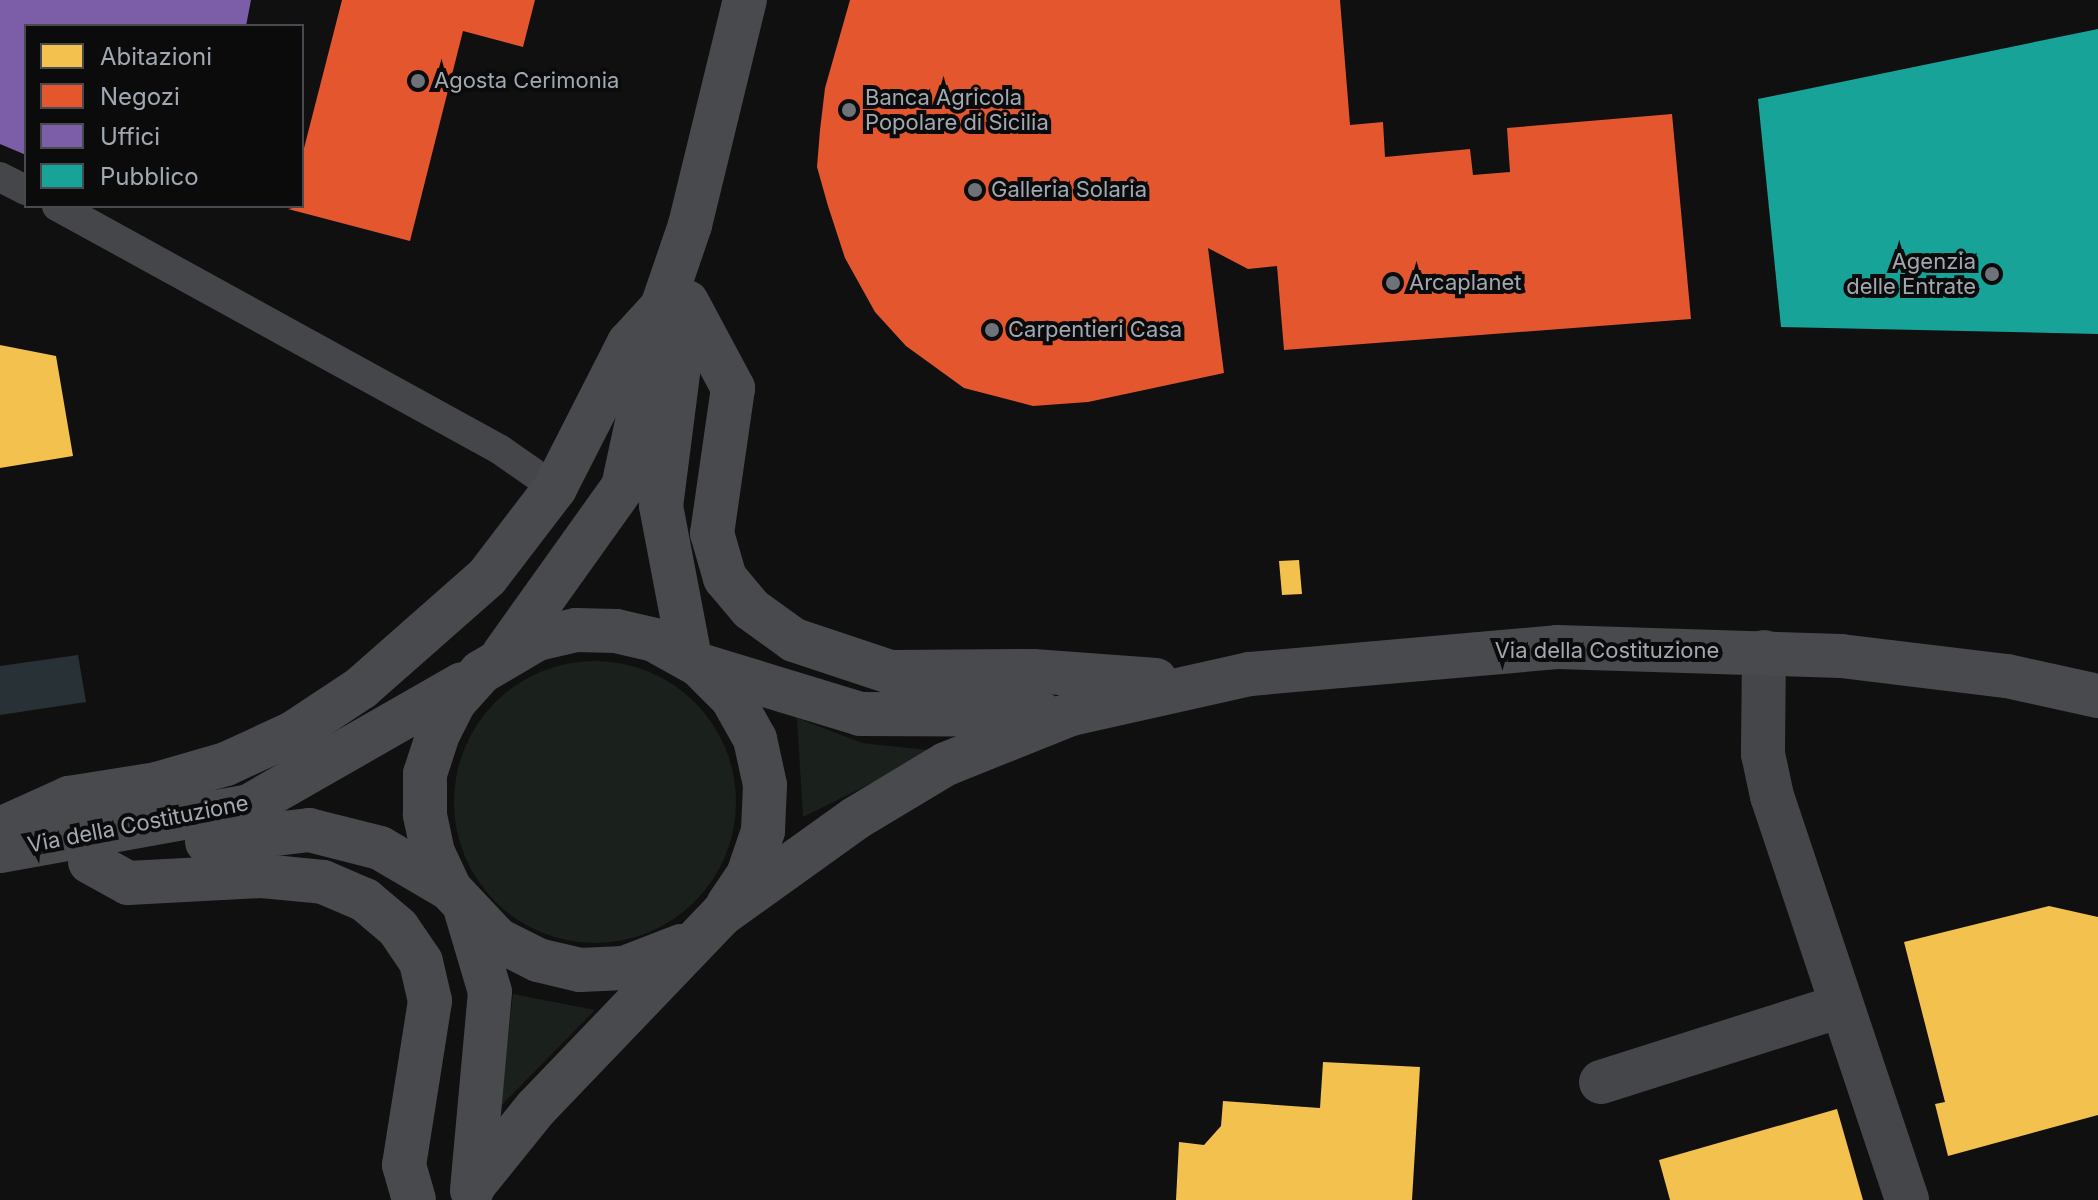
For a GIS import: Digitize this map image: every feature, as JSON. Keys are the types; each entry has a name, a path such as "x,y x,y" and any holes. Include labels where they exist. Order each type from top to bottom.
{"street":[{"path":"471,1193 490,992 458,900 433,853 425,814 425,774 437,736 455,701 491,664 623,487 675,304 690,225 745,0"},
{"path":"0,829 69,798 157,784 226,764 293,733 427,634 487,577 555,488 629,343 675,304"},
{"path":"471,1193 536,1108 713,923 748,875 763,831 765,785 747,726 732,698 695,662 661,506 675,304"},
{"path":"675,304 733,388 712,533 725,578 751,609 794,640 890,672 1033,671 1198,684"},
{"name":"Via della Costituzione","path":"0,851 249,806 408,719 491,664 537,639 602,630 654,640 695,662"},
{"name":"Via della Costituzione","path":"1071,714 1198,684 1494,650 1764,652 2007,676 2098,696"},
{"path":"1764,652 1763,754 1841,1006 1907,1200"},
{"path":"695,662 860,714 1071,714"},
{"path":"458,900 498,940 538,960 580,970 624,968 666,955 856,818 946,764 1071,714"},
{"name":"Via della Costituzione","path":"0,877 264,832 309,830 380,848 458,900"},
{"path":"90,862 128,883 262,876 323,882 365,900 398,928 421,962 430,1001 404,1165 414,1200"},
{"path":"1601,1082 1841,1006"}],"lane":[{"path":"0,177 24,189"},
{"path":"61,208 499,449 555,488"}],"shaded area":[{"path":"78,655 86,702 0,715 0,666"},
{"path":"595,661 622,664 649,672 695,702 725,748 733,775 736,802 733,829 725,856 695,902 649,932 622,940 595,943 568,940 541,932 495,902 465,856 457,829 454,802 457,775 465,748 495,702 541,672 568,664"},
{"path":"797,718 862,743 937,751 803,817"},
{"path":"513,994 595,1010 500,1107"}],"building: Abitazioni":[{"path":"0,345 56,356 73,456 0,468"},
{"path":"1299,560 1302,594 1282,595 1279,561"},
{"path":"2049,906 2098,917 2098,1115 1948,1156 1935,1104 1945,1102 1904,942"},
{"path":"1323,1062 1420,1067 1412,1200 1176,1200 1179,1142 1204,1145 1221,1126 1223,1101 1320,1108"},
{"path":"1837,1109 1863,1200 1670,1200 1659,1160"}],"building: Negozi":[{"path":"342,0 535,0 523,47 463,31 410,241 288,209 304,208 304,148"},
{"name":"Galleria Solaria","path":"850,0 1340,0 1350,125 1383,122 1385,157 1470,149 1473,175 1510,172 1507,128 1672,114 1691,319 1284,350 1277,266 1248,269 1208,248 1224,373 1088,402 1033,406 964,388 906,346 875,312 845,258 828,206 817,167 820,130 825,88"}],"building: Uffici":[{"path":"0,0 251,0 246,24 24,24 24,154 0,144"}],"building: Pubblico":[{"path":"2098,29 2098,334 1781,327 1758,99"}],"place":[{"name":"Agosta Cerimonia","path":"418,81"},
{"name":"Banca Agricola Popolare di Sicilia","path":"849,110"},
{"name":"Galleria Solaria","path":"975,190"},
{"name":"Agenzia delle Entrate","path":"1992,274"},
{"name":"Arcaplanet","path":"1393,283"},
{"name":"Carpentieri Casa","path":"992,330"}]}
